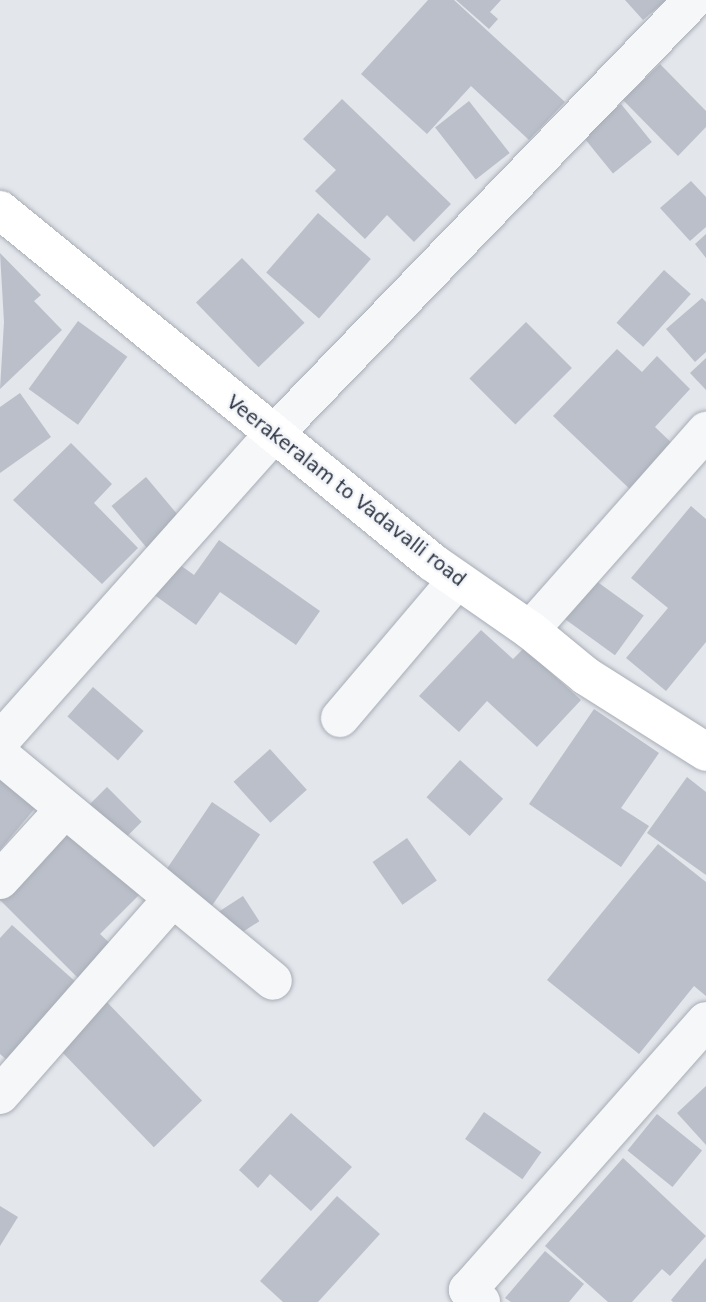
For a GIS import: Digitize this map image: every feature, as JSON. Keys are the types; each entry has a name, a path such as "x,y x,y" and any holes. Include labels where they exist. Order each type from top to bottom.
{"street":[{"path":"0,741 273,435 693,0"},
{"name":"Veerakeralam to Vadavalli road","path":"0,210 273,435 457,580 530,630 586,676 706,752"},
{"path":"530,630 706,431"},
{"path":"340,718 457,580"},
{"path":"0,755 273,981"},
{"path":"0,880 64,810"},
{"path":"0,1095 172,899"},
{"path":"481,1302 468,1290 706,1021"}],"building":[{"path":"428,0 454,0 565,102 529,140 471,86 427,134 361,74"},
{"path":"456,0 501,0 490,12 498,19 489,29"},
{"path":"625,0 666,0 643,20"},
{"path":"660,64 706,111 706,127 678,156 623,100"},
{"path":"342,99 451,204 414,242 387,215 365,239 315,191 336,170 303,139"},
{"path":"469,101 510,153 476,179 435,127"},
{"path":"621,104 652,142 613,174 582,135"},
{"path":"691,181 706,197 706,227 690,241 660,208"},
{"path":"318,213 371,259 319,319 266,273"},
{"path":"706,234 706,258 695,244"},
{"path":"0,253 41,295 34,301 62,330 0,389 4,322"},
{"path":"242,258 305,323 258,367 196,302"},
{"path":"664,270 691,294 643,347 616,323"},
{"path":"702,298 706,302 706,352 695,362 666,329"},
{"path":"78,321 127,357 78,425 29,389"},
{"path":"526,322 572,368 515,425 469,379"},
{"path":"617,349 642,372 657,356 690,389 655,427 678,449 635,494 553,416"},
{"path":"706,358 706,390 690,373"},
{"path":"20,393 51,437 0,473 0,407"},
{"path":"71,443 112,484 94,503 138,548 102,584 13,500"},
{"path":"146,477 183,521 148,550 112,506"},
{"path":"691,506 706,519 706,642 666,691 626,658 668,608 631,578"},
{"path":"219,540 320,611 296,645 220,592 196,625 153,594 176,562 194,575"},
{"path":"592,578 644,616 615,655 563,618"},
{"path":"481,630 513,659 524,648 581,700 537,747 487,701 459,732 419,696"},
{"path":"93,687 144,731 118,760 67,716"},
{"path":"594,709 659,753 621,808 649,826 621,867 529,804"},
{"path":"270,749 307,790 270,823 234,782"},
{"path":"460,760 503,799 470,836 427,797"},
{"path":"687,777 706,792 706,875 647,833"},
{"path":"0,779 36,807 0,850"},
{"path":"107,787 142,822 117,846 82,812"},
{"path":"212,802 260,834 208,912 160,879"},
{"path":"64,829 94,859 105,848 146,888 100,934 115,948 81,981 0,900 0,891"},
{"path":"407,838 437,881 402,905 373,862"},
{"path":"658,844 706,882 706,996 694,986 639,1054 547,980"},
{"path":"243,896 259,921 230,940 214,915"},
{"path":"12,925 78,984 8,1061 0,1054 0,938"},
{"path":"102,997 202,1101 154,1147 54,1044"},
{"path":"706,1086 706,1145 677,1113"},
{"path":"484,1112 541,1152 522,1179 465,1139"},
{"path":"291,1113 352,1167 311,1211 270,1174 258,1188 239,1170"},
{"path":"657,1114 702,1151 672,1187 627,1151"},
{"path":"623,1158 706,1236 670,1276 662,1269 632,1302 608,1302 545,1246"},
{"path":"337,1196 380,1234 318,1302 283,1302 260,1281"},
{"path":"0,1206 18,1217 0,1246"},
{"path":"545,1251 584,1284 569,1302 511,1302 505,1298"},
{"path":"706,1258 706,1302 673,1302 671,1300"}]}
